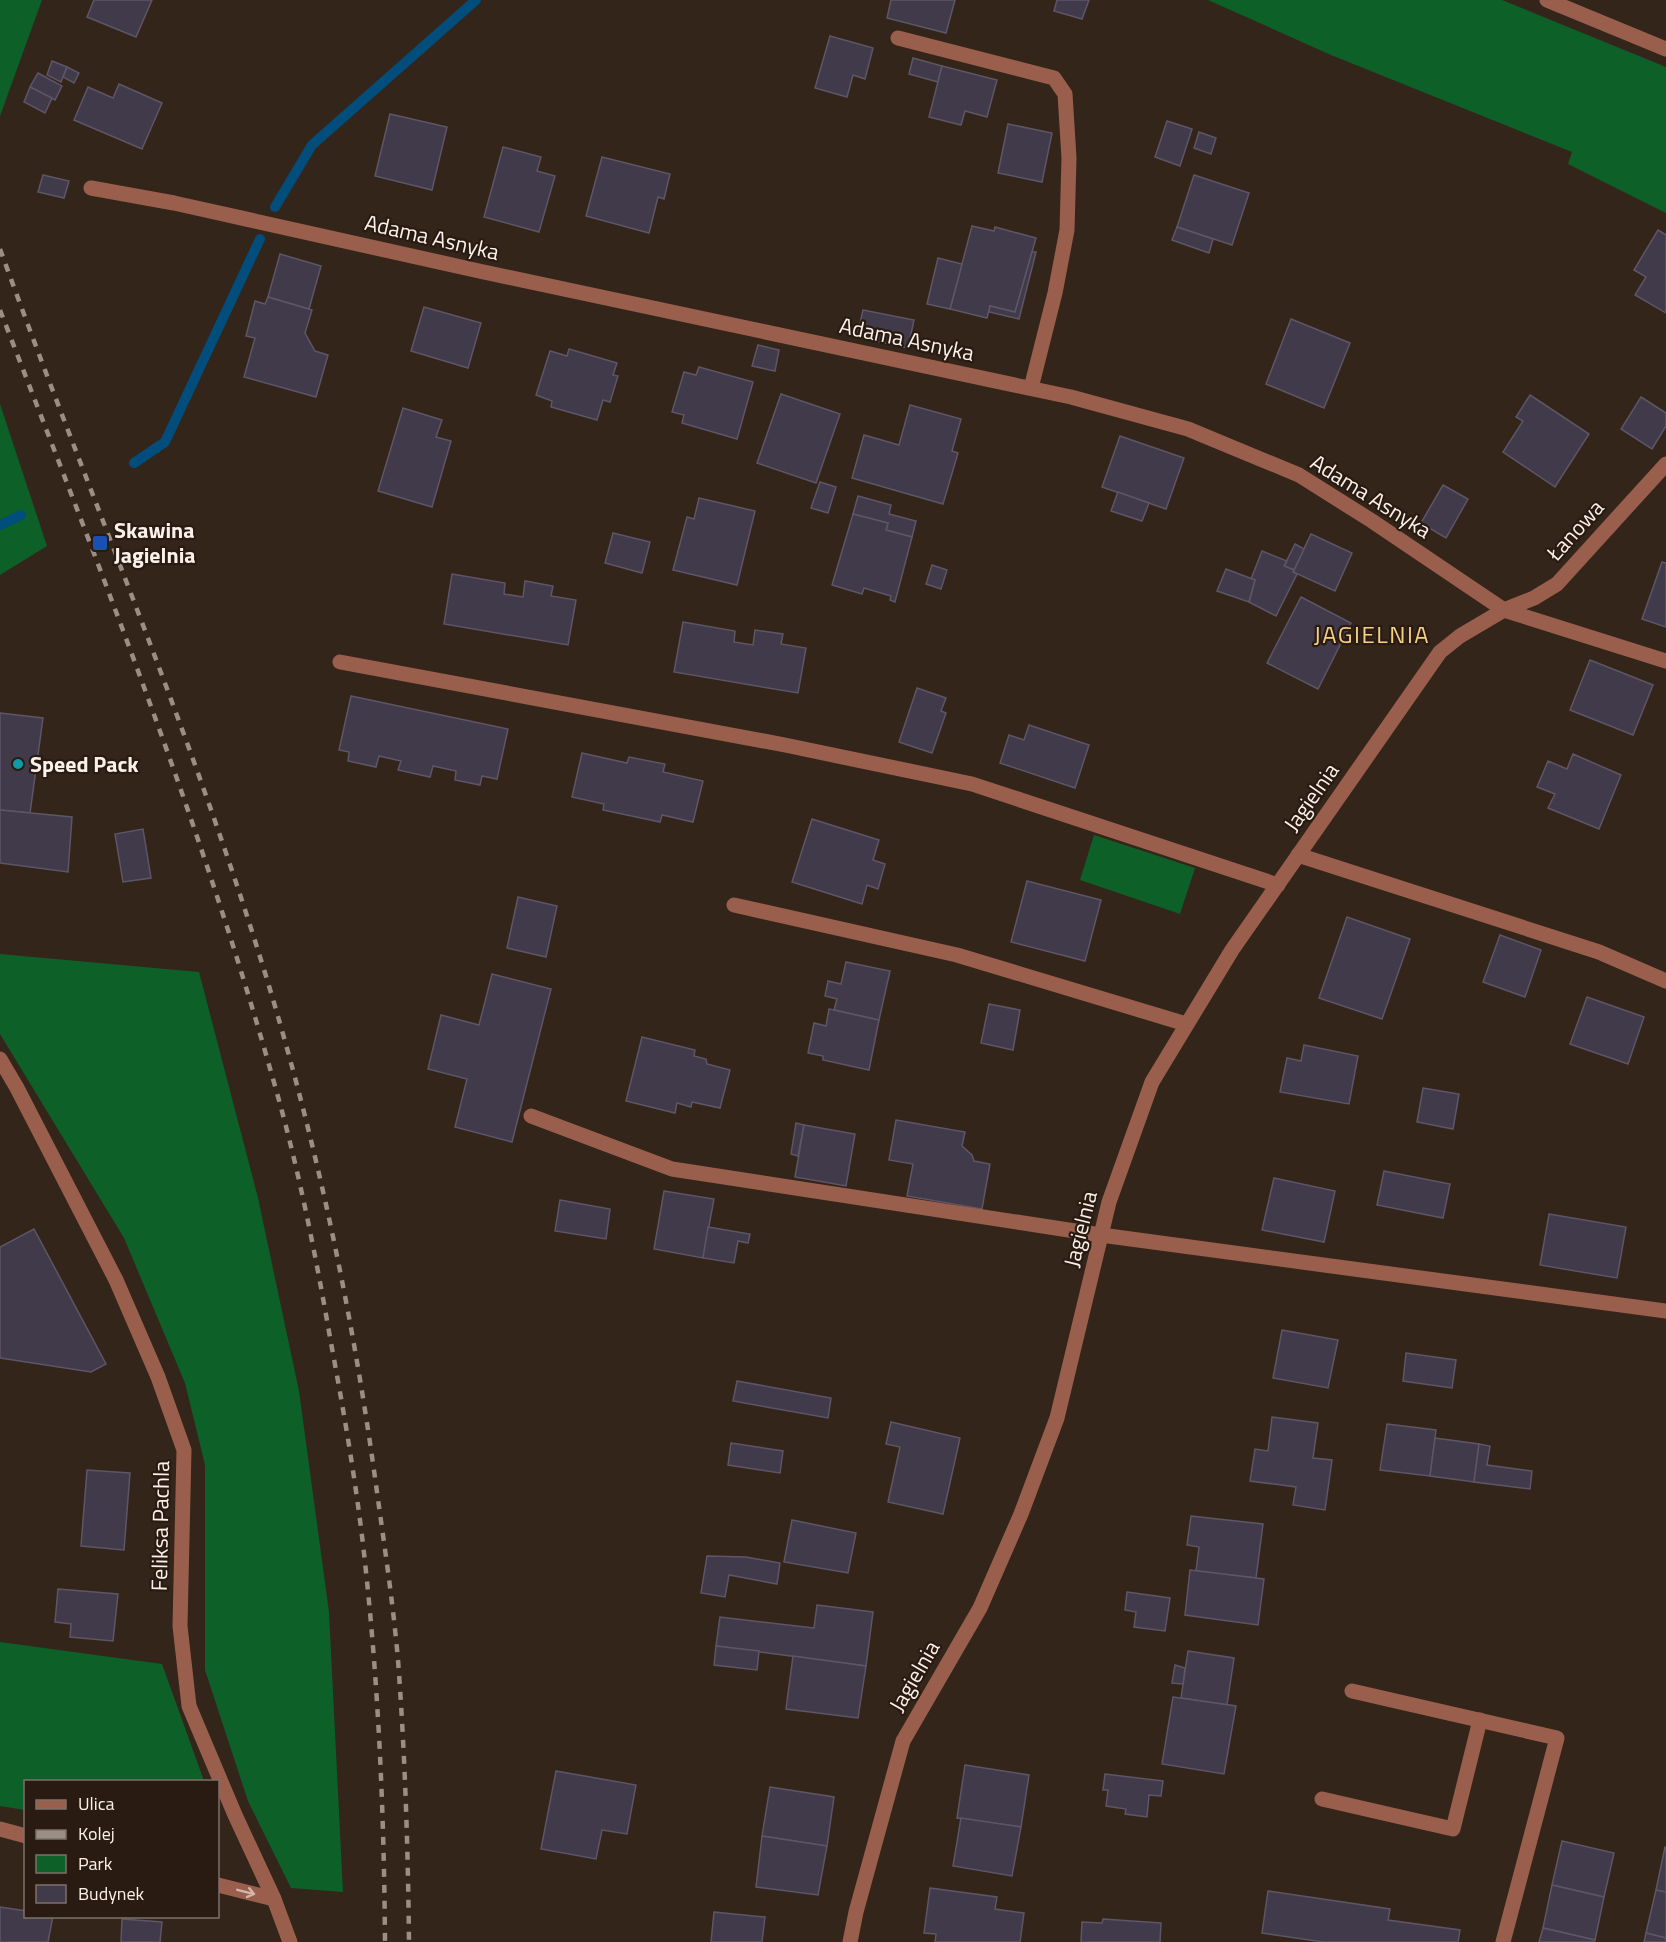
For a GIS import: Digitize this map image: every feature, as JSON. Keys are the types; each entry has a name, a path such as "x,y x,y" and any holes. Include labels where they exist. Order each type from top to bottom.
{"street":[{"path":"1547,0 1666,49"},
{"path":"898,38 1054,78 1065,94 1069,158 1067,230 1030,388"},
{"name":"Adama Asnyka","path":"91,188 174,203 1071,397 1188,429 1299,475 1504,610 1666,661"},
{"name":"Łanowa","path":"1504,610 1533,598 1557,584 1666,464"},
{"name":"Jagielnia","path":"850,1942 856,1912 903,1741 980,1608 1021,1514 1057,1418 1109,1202 1152,1082 1227,958 1440,652 1460,636 1504,610"},
{"path":"340,662 784,745 972,784 1278,885"},
{"path":"1298,855 1599,951 1666,981"},
{"path":"734,905 957,955 1186,1024"},
{"name":"Feliksa Pachla","path":"0,1059 116,1280 158,1377 184,1450 180,1626 189,1706 235,1815 274,1899 290,1942"},
{"path":"531,1116 672,1168 1101,1235 1666,1311"},
{"path":"1352,1690 1557,1738 1503,1942"},
{"path":"1322,1799 1453,1829 1480,1720"},
{"path":"0,1829 24,1835"},
{"path":"219,1885 274,1899"}],"green space":[{"path":"0,0 42,0 0,116"},
{"path":"1208,0 1502,0 1666,67 1666,213 1568,164 1572,152 1331,55"},
{"path":"0,404 47,546 0,575"},
{"path":"1094,835 1195,868 1180,914 1080,880"},
{"path":"0,954 199,972 258,1198 299,1391 329,1612 343,1892 291,1888 248,1801 205,1670 205,1465 185,1383 124,1238 0,1034"},
{"path":"0,1642 162,1664 204,1780 24,1780 24,1810 0,1806"}],"building":[{"path":"94,0 152,0 136,37 87,17"},
{"path":"891,0 955,0 946,33 887,18"},
{"path":"1057,0 1089,0 1082,19 1054,11"},
{"path":"830,36 873,48 865,79 853,75 847,97 815,88"},
{"path":"913,58 942,66 938,82 909,74"},
{"path":"52,61 67,67 61,82 47,75"},
{"path":"942,66 997,80 987,117 965,111 961,125 929,117"},
{"path":"67,67 79,73 74,83 63,77"},
{"path":"38,73 62,86 55,100 30,87"},
{"path":"119,84 162,103 142,149 74,120 88,87 113,98"},
{"path":"30,87 52,98 45,113 24,102"},
{"path":"390,114 447,127 432,190 375,176"},
{"path":"1167,121 1192,129 1180,166 1155,157"},
{"path":"1008,124 1052,133 1042,182 998,173"},
{"path":"1199,132 1216,138 1211,154 1194,148"},
{"path":"503,147 541,157 537,171 555,176 539,232 484,217"},
{"path":"602,157 670,174 664,199 658,197 649,233 586,216"},
{"path":"43,175 69,181 64,198 38,192"},
{"path":"1194,175 1249,193 1232,245 1177,227"},
{"path":"972,226 994,231 995,227 1036,238 1015,312 990,306 987,318 950,309"},
{"path":"1177,227 1213,239 1209,253 1172,240"},
{"path":"1658,230 1666,235 1666,313 1635,295 1646,277 1634,270"},
{"path":"1032,252 1036,252 1019,319 989,312 990,306 1015,312"},
{"path":"280,254 321,266 309,309 268,297"},
{"path":"938,258 962,264 950,309 927,304"},
{"path":"268,297 312,310 305,333 315,351 328,355 316,397 244,377 255,338 246,336 255,301 265,304"},
{"path":"424,307 481,323 468,368 411,351"},
{"path":"863,310 914,320 908,348 857,337"},
{"path":"1291,319 1350,343 1324,408 1266,384"},
{"path":"758,345 779,350 775,371 752,366"},
{"path":"569,349 617,363 613,375 618,376 610,402 603,400 597,420 551,407 552,401 536,395 550,351 567,356"},
{"path":"699,367 753,382 737,439 682,423 684,415 672,412 684,372 696,375"},
{"path":"781,394 840,414 816,483 757,463"},
{"path":"1530,395 1589,434 1555,487 1503,452 1523,421 1516,417"},
{"path":"1641,397 1666,413 1666,426 1652,449 1621,429"},
{"path":"910,405 961,419 952,451 958,453 943,504 852,478 864,435 899,445"},
{"path":"403,408 442,420 436,437 451,441 432,507 378,491"},
{"path":"1120,436 1184,458 1166,509 1102,487"},
{"path":"820,482 836,487 828,513 811,508"},
{"path":"1443,485 1468,499 1446,538 1421,523"},
{"path":"1118,492 1149,503 1142,521 1111,511"},
{"path":"858,496 891,505 889,514 916,521 912,537 886,530 888,523 853,514"},
{"path":"699,498 755,511 737,585 673,570 687,517 694,519"},
{"path":"853,514 888,523 886,530 912,537 895,602 890,600 891,596 864,588 862,594 832,585"},
{"path":"613,533 650,542 642,573 605,563"},
{"path":"1311,534 1352,553 1335,591 1293,572"},
{"path":"1295,544 1304,549 1294,570 1284,566"},
{"path":"1262,551 1287,561 1284,566 1294,570 1293,572 1297,574 1276,616 1249,602 1255,580 1251,579"},
{"path":"1662,562 1666,563 1666,627 1642,619"},
{"path":"932,565 947,570 941,589 926,584"},
{"path":"1226,569 1255,580 1249,602 1217,591"},
{"path":"452,574 505,583 504,594 523,597 525,581 553,586 551,596 576,600 568,645 444,624"},
{"path":"1301,597 1351,623 1318,689 1267,663"},
{"path":"683,622 735,631 734,642 753,645 755,630 783,634 781,644 806,648 798,693 674,672"},
{"path":"1590,660 1653,685 1633,735 1570,710"},
{"path":"917,688 946,698 941,711 946,713 932,753 899,742"},
{"path":"351,696 508,729 497,779 482,776 480,785 455,780 456,771 433,766 430,777 398,770 401,761 379,756 376,767 348,761 349,752 339,750"},
{"name":"Speed Pack","path":"0,713 43,718 30,813 0,810"},
{"path":"1029,725 1089,745 1075,788 1000,763 1009,735 1024,740"},
{"path":"582,753 627,763 629,757 665,764 663,772 703,781 693,822 662,815 660,822 603,810 604,804 572,797"},
{"path":"1573,754 1621,775 1599,829 1548,808 1555,794 1537,787 1548,761 1567,769"},
{"path":"0,810 72,817 68,872 0,863"},
{"path":"812,819 879,840 873,860 885,864 878,889 867,885 862,904 792,882"},
{"path":"143,829 151,878 123,882 115,834"},
{"path":"1027,881 1101,900 1085,961 1011,942"},
{"path":"518,897 557,906 546,957 507,948"},
{"path":"1347,917 1410,939 1382,1019 1319,998"},
{"path":"1500,935 1541,950 1525,997 1483,982"},
{"path":"846,962 890,971 879,1020 834,1010 837,999 825,996 828,981 841,984"},
{"path":"492,974 551,989 512,1142 455,1127 467,1079 428,1069 441,1015 479,1025"},
{"path":"1587,997 1644,1017 1628,1064 1570,1044"},
{"path":"989,1004 1020,1010 1013,1050 981,1043"},
{"path":"829,1009 879,1020 869,1070 823,1060 823,1056 808,1053 814,1023 826,1026"},
{"path":"642,1037 695,1050 694,1056 706,1059 707,1064 730,1070 720,1108 692,1102 691,1107 677,1103 675,1113 626,1101"},
{"path":"1304,1045 1358,1056 1349,1104 1280,1092 1287,1058 1301,1061"},
{"path":"1423,1088 1459,1094 1453,1129 1417,1122"},
{"path":"896,1120 965,1132 962,1146 972,1155 974,1161 990,1164 982,1209 907,1196 913,1164 889,1160"},
{"path":"796,1123 804,1125 798,1156 791,1154"},
{"path":"804,1125 855,1134 846,1186 795,1177"},
{"path":"1384,1171 1450,1184 1443,1218 1377,1205"},
{"path":"1274,1178 1335,1191 1324,1242 1262,1230"},
{"path":"664,1191 714,1199 703,1258 654,1249"},
{"path":"560,1200 610,1209 606,1239 555,1231"},
{"path":"1549,1214 1626,1227 1617,1278 1540,1265"},
{"path":"708,1227 750,1234 748,1243 738,1241 734,1263 703,1258"},
{"path":"34,1229 106,1364 91,1372 0,1358 0,1247"},
{"path":"1282,1330 1338,1340 1328,1388 1273,1378"},
{"path":"1406,1353 1456,1360 1452,1388 1403,1381"},
{"path":"737,1381 831,1398 828,1418 733,1401"},
{"path":"1272,1417 1318,1423 1313,1458 1332,1460 1325,1510 1293,1505 1296,1487 1250,1481 1255,1449 1268,1451"},
{"path":"891,1422 960,1438 943,1514 888,1502 900,1447 886,1444"},
{"path":"1387,1424 1436,1430 1430,1476 1380,1470"},
{"path":"1435,1438 1479,1444 1474,1482 1430,1476"},
{"path":"731,1443 783,1451 780,1473 728,1465"},
{"path":"1479,1444 1490,1446 1487,1465 1532,1471 1530,1489 1474,1482"},
{"path":"87,1470 130,1473 124,1550 81,1546"},
{"path":"1191,1516 1263,1524 1256,1578 1196,1571 1199,1547 1187,1545"},
{"path":"792,1520 856,1533 848,1573 784,1562"},
{"path":"707,1556 746,1557 780,1563 777,1584 729,1575 725,1597 701,1593"},
{"path":"1190,1570 1264,1579 1258,1625 1185,1615"},
{"path":"58,1589 118,1594 113,1641 70,1637 71,1624 55,1622"},
{"path":"1127,1592 1170,1598 1165,1631 1134,1627 1136,1612 1125,1610"},
{"path":"817,1605 873,1612 866,1666 716,1646 720,1617 814,1628"},
{"path":"716,1646 759,1651 757,1670 714,1665"},
{"path":"1188,1651 1234,1658 1227,1705 1181,1698"},
{"path":"793,1656 866,1666 858,1718 786,1709"},
{"path":"1175,1665 1185,1668 1183,1684 1172,1683"},
{"path":"1173,1697 1236,1706 1224,1774 1162,1764"},
{"path":"965,1765 1029,1775 1021,1827 957,1818"},
{"path":"556,1771 636,1785 627,1834 602,1830 596,1859 541,1849"},
{"path":"1105,1774 1163,1781 1161,1796 1149,1795 1147,1817 1125,1814 1126,1809 1106,1806 1108,1790 1103,1790"},
{"path":"770,1787 834,1797 827,1846 762,1836"},
{"path":"961,1818 1021,1827 1012,1876 953,1866"},
{"path":"762,1836 827,1846 818,1895 756,1887"},
{"path":"1562,1841 1614,1853 1604,1897 1552,1885"},
{"path":"1666,1847 1666,1892 1656,1890"},
{"path":"1552,1885 1604,1897 1595,1940 1543,1928"},
{"path":"930,1888 997,1897 995,1909 1024,1913 1020,1942 935,1942 936,1934 924,1933"},
{"path":"1656,1890 1666,1892 1666,1938 1646,1933"},
{"path":"1268,1891 1390,1909 1388,1920 1460,1930 1458,1942 1323,1942 1262,1933"},
{"path":"0,1907 24,1911 24,1918 53,1918 48,1942 0,1942"},
{"path":"714,1912 765,1917 762,1942 711,1942"},
{"path":"122,1919 162,1922 160,1942 121,1942"},
{"path":"1103,1919 1161,1923 1160,1942 1081,1942 1082,1922 1102,1923"},
{"path":"1543,1928 1595,1940 1594,1942 1539,1942"},
{"path":"1646,1933 1666,1938 1666,1942 1644,1942"}],"waterway":[{"path":"275,207 312,145 476,0"},
{"path":"134,463 165,442 260,239"},
{"path":"0,525 21,515"}],"railway":[{"path":"0,249 174,707 239,892 287,1047 318,1171 345,1296 367,1422 394,1616 404,1766 409,1942"},
{"path":"0,310 111,598 182,792 246,987 292,1150 325,1311 348,1439 362,1536 379,1739 385,1942"}],"place":[{"name":"Skawina Jagielnia","path":"100,543"},
{"name":"Speed Pack","path":"18,764"}],"district":[{"name":"JAGIELNIA","path":"1372,634"}]}
